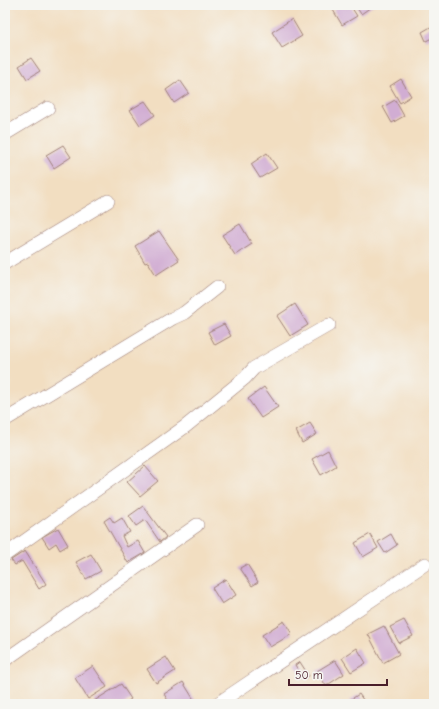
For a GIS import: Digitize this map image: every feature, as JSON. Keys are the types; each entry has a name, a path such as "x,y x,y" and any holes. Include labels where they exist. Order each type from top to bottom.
{"street":[{"path":"5,134 48,108"},
{"path":"5,263 108,201"},
{"path":"5,420 166,322 184,313 217,288"},
{"path":"5,555 186,426 245,378 254,368 330,325"},
{"path":"5,660 197,525"},
{"path":"217,704 425,564"}],"building":[{"path":"341,5 350,5 357,16 342,25 333,10"},
{"path":"355,5 374,5 361,14"},
{"path":"292,19 302,36 282,48 272,32"},
{"path":"434,25 434,37 426,41 422,32"},
{"path":"31,58 40,71 27,79 19,66"},
{"path":"401,79 411,96 400,103 390,86"},
{"path":"180,80 189,93 174,103 166,90"},
{"path":"395,100 404,116 392,123 383,107"},
{"path":"145,101 155,115 140,125 130,110"},
{"path":"63,145 71,157 54,168 46,155"},
{"path":"267,153 277,168 260,178 251,164"},
{"path":"240,224 252,244 235,255 222,235"},
{"path":"159,231 179,260 156,275 148,262 145,263 135,246"},
{"path":"295,304 308,325 290,336 277,316"},
{"path":"224,324 231,336 215,345 208,332"},
{"path":"264,387 278,407 261,418 248,399"},
{"path":"310,423 317,434 302,443 296,431"},
{"path":"328,450 336,466 321,475 312,459"},
{"path":"145,466 158,481 140,496 127,482"},
{"path":"143,506 166,537 160,542 145,520 136,526 129,516"},
{"path":"110,517 114,523 122,518 130,532 122,536 127,547 138,541 145,553 128,563 104,521"},
{"path":"58,528 68,545 60,550 56,543 49,548 42,537"},
{"path":"370,534 378,548 363,557 355,543"},
{"path":"391,534 397,545 385,553 378,542"},
{"path":"25,551 46,584 39,589 22,561 15,565 11,560"},
{"path":"91,554 101,571 86,579 76,562"},
{"path":"247,564 258,582 252,586 240,568"},
{"path":"226,579 236,595 222,604 212,588"},
{"path":"404,620 413,636 399,643 390,627"},
{"path":"284,621 292,634 270,647 262,635"},
{"path":"384,626 399,654 383,663 368,634"},
{"path":"357,648 366,663 351,672 342,658"},
{"path":"166,657 175,671 156,683 147,669"},
{"path":"335,660 344,674 326,686 317,671"},
{"path":"300,662 309,676 304,679 295,665"},
{"path":"93,666 107,687 88,699 75,678"},
{"path":"183,682 196,703 170,704 164,694"},
{"path":"121,684 131,699 124,704 96,704 94,701"},
{"path":"359,694 366,704 353,704 350,700"}]}
